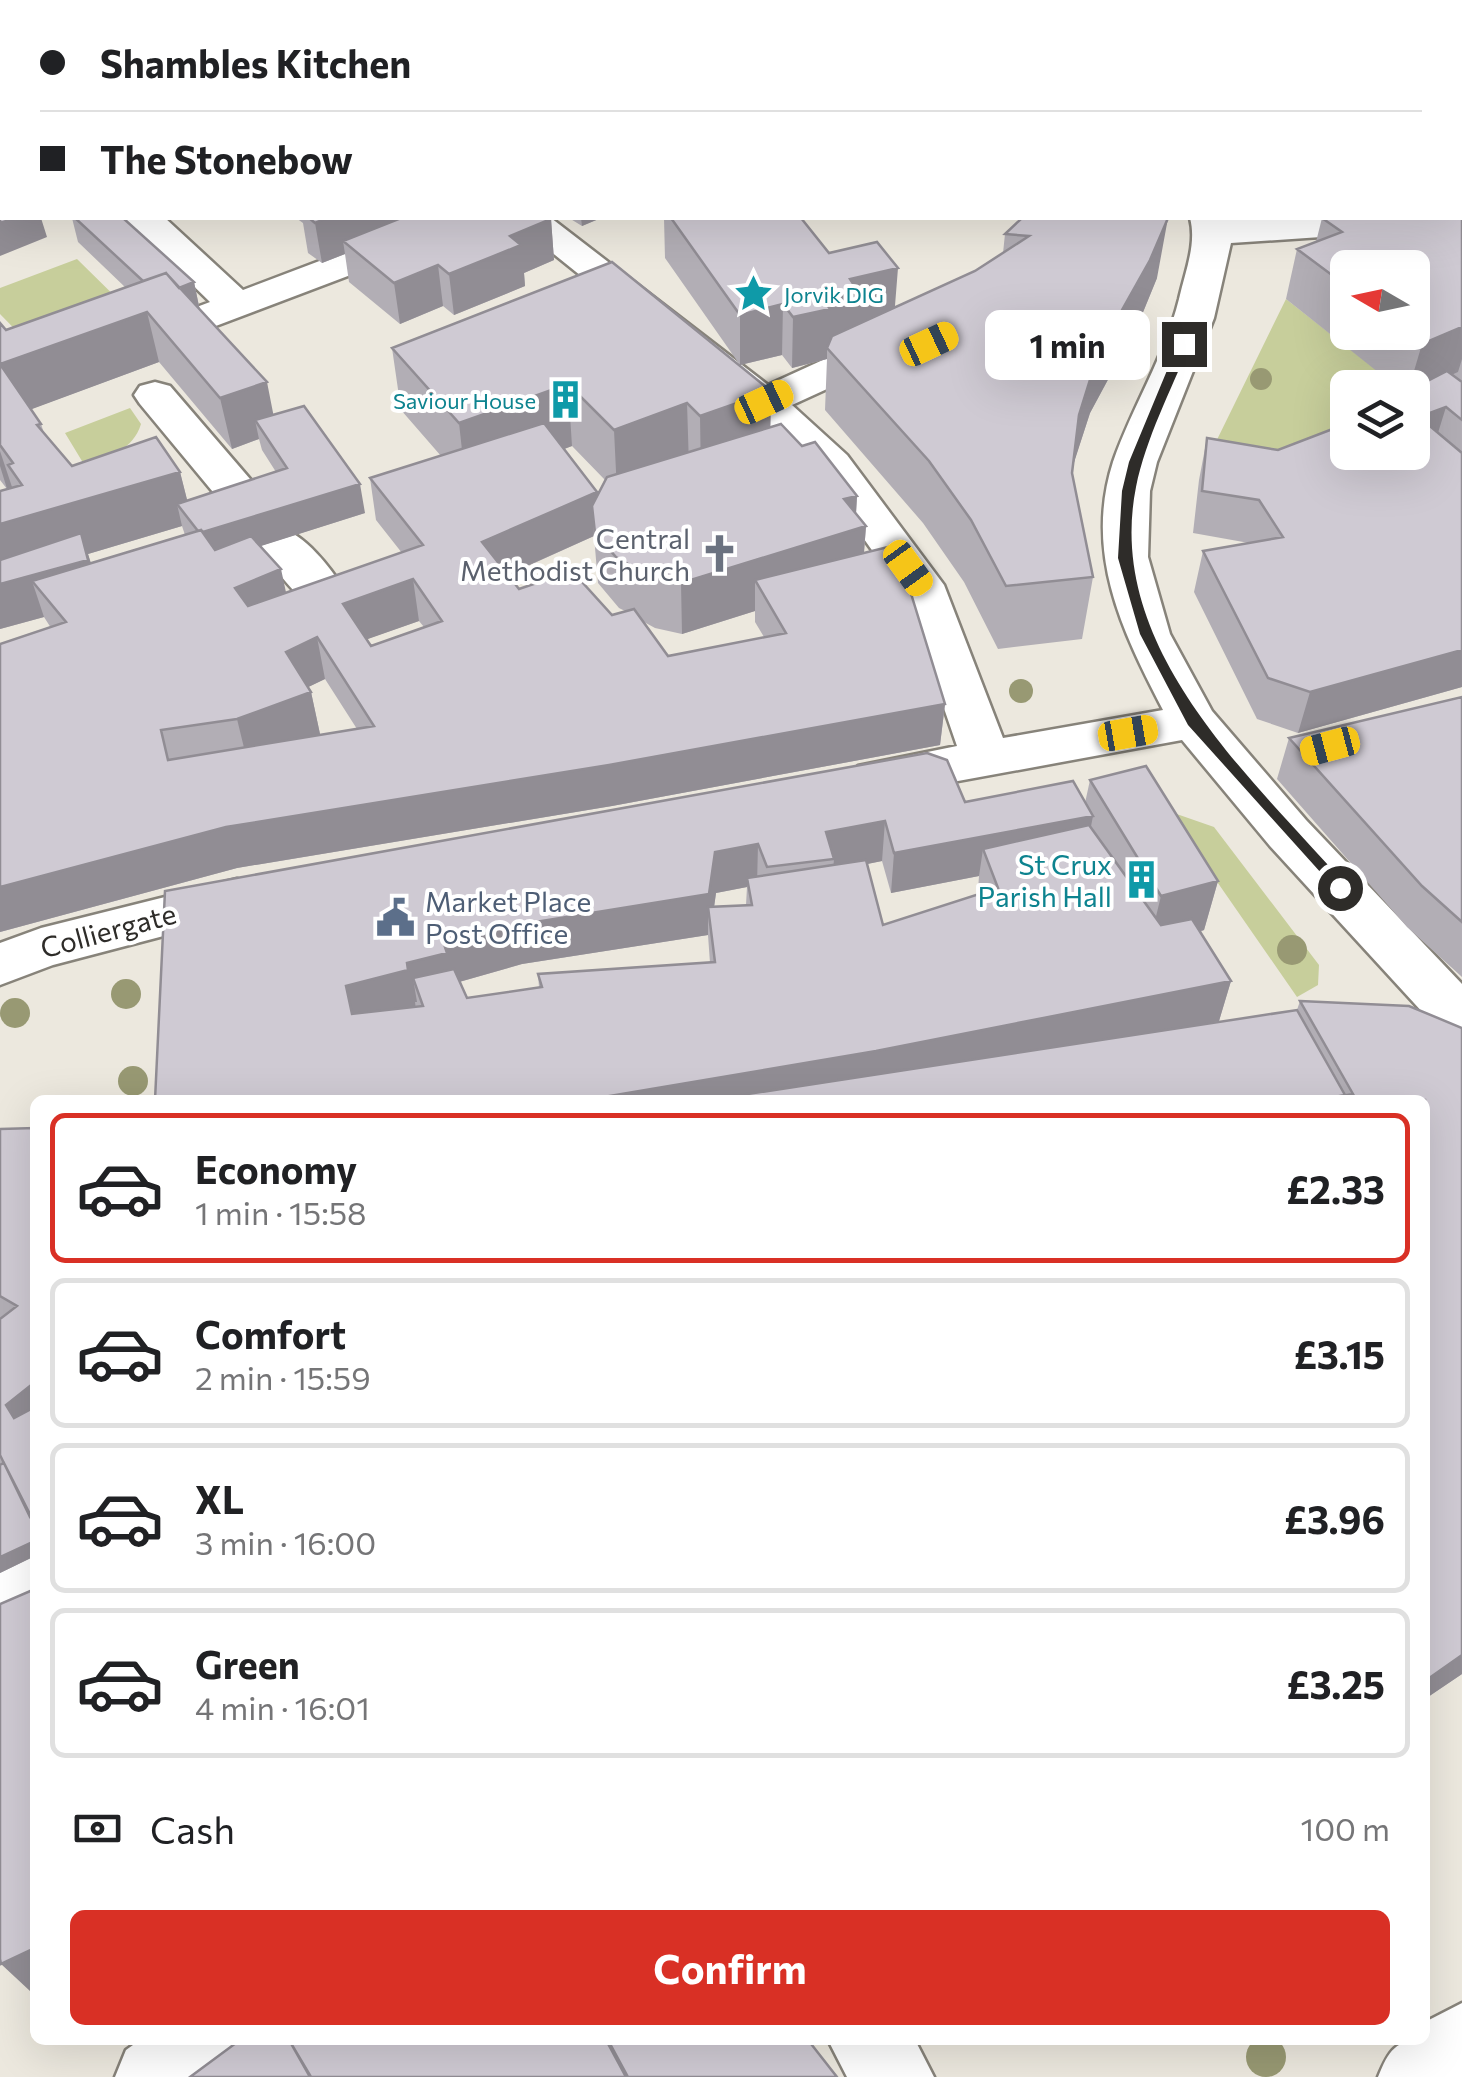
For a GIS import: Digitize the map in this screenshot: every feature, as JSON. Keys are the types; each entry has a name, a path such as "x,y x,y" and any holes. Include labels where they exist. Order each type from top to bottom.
{"street":[{"path":"144,220 237,306"},
{"path":"192,324 462,220"},
{"path":"531,220 770,408 832,464 928,596 986,758"},
{"path":"1337,220 1302,228 1211,225 1194,318 1128,491 1125,558 1147,634 1194,721 1288,832 1453,1007 1395,1026"},
{"path":"770,408 934,333"},
{"path":"155,395 323,592"},
{"path":"147,458 196,442"},
{"path":"833,786 1194,721"},
{"path":"1238,772 1291,757"},
{"name":"Colliergate","path":"0,963 45,943 180,906 179,910 275,890"},
{"path":"176,967 179,910"},
{"path":"0,1604 30,1589"},
{"path":"1416,2077 1462,2041"},
{"path":"153,2077 197,2045"},
{"path":"870,2045 896,2077"}],"green space":[{"path":"77,259 138,319 42,357 0,314 0,288"},
{"path":"1286,299 1330,334 1330,350 1351,350 1376,370 1330,370 1330,441 1276,468 1209,456"},
{"path":"130,408 141,424 132,440 119,451 85,466 65,433"},
{"path":"1168,811 1214,827 1319,965 1318,985 1297,997"}],"building":[{"path":"77,220 125,220 194,282 179,288 166,273 143,281"},
{"path":"396,220 549,220 510,236 521,245 449,274 438,265 394,283 343,241"},
{"path":"672,220 803,220 829,253 877,242 898,268 850,279 856,288 821,296 830,309 793,317 783,304 740,315"},
{"path":"1020,220 1167,220 1150,260 1099,351 1079,415 1072,473 1093,577 1006,586 971,520 929,461 827,348 832,336 975,271 1029,236 1005,234"},
{"path":"1325,220 1462,220 1462,327 1430,341 1430,250 1330,250 1330,274 1297,249 1342,232"},
{"path":"612,262 771,391 700,416 687,403 614,430 568,384 459,423 392,348"},
{"path":"166,273 267,382 220,398 147,312 0,364 0,323 6,330"},
{"path":"0,364 41,424 37,425 72,466 156,437 180,472 0,524 0,491 22,485 0,445"},
{"path":"1447,371 1462,382 1462,420 1446,407 1430,413 1430,380"},
{"path":"304,406 360,484 198,531 177,504 287,468 255,420"},
{"path":"544,423 597,492 482,542 519,589 572,571 612,615 634,609 668,656 786,633 755,580 896,545 945,704 609,765 226,827 0,887 0,644 66,622 32,581 201,530 215,550 251,536 281,569 235,588 248,606 423,545 370,478","holes":["413,579 442,621 371,646 343,604","317,637 374,726 168,760 161,730 237,719 311,692 286,652"]},
{"path":"781,424 802,446 815,442 857,496 844,499 866,526 681,583 653,577 616,557 595,533 592,506 607,477"},
{"path":"1430,426 1462,453 1462,650 1310,692 1268,678 1203,551 1283,537 1259,500 1202,491 1207,438 1278,450 1330,430 1330,470 1430,470"},
{"path":"81,533 88,560 0,584 0,560"},
{"path":"1462,697 1462,922 1422,886 1289,738"},
{"path":"927,753 947,760 965,802 1073,781 1093,816 894,853 885,821 826,832 834,859 767,867 758,844 715,852 709,894 517,925 444,944 447,953 407,963 408,970 346,986 352,1014 423,1006 413,978 454,969 467,998 542,987 538,974 715,962 708,907 752,905 747,878 866,860 883,925 998,888 983,849 1089,825 1161,925 1192,919 1231,981 876,1051 616,1095 155,1095 165,891"},
{"path":"1146,766 1218,881 1161,896 1090,780"},
{"path":"1300,1001 1409,1006 1462,1028 1462,1655 1430,1677 1430,1095 1347,1095 1353,1094"},
{"path":"1297,1010 1345,1095 742,1095"},
{"path":"30,1128 30,1386 6,1405 14,1418 30,1410 30,1517 0,1455 0,1319 17,1306 0,1296 0,1129"},
{"path":"4,1463 30,1514 30,1543 0,1557 0,1465"},
{"path":"30,1591 30,1950 1,1964 0,1959 0,1604"},
{"path":"233,2045 292,2045 310,2077 190,2077"},
{"path":"292,2045 609,2045 626,2077 311,2077"},
{"path":"611,2045 812,2045 837,2077 628,2077"}],"place":[{"name":"Jorvik DIG","path":"754,294"},
{"name":"Saviour House","path":"566,400"},
{"name":"Central Methodist Church","path":"720,554"},
{"name":"St Crux Parish Hall","path":"1142,880"},
{"name":"Market Place Post Office","path":"395,917"}],"route":[{"path":"1184,344 1128,491 1125,558 1147,634 1194,721 1340,888"}]}
